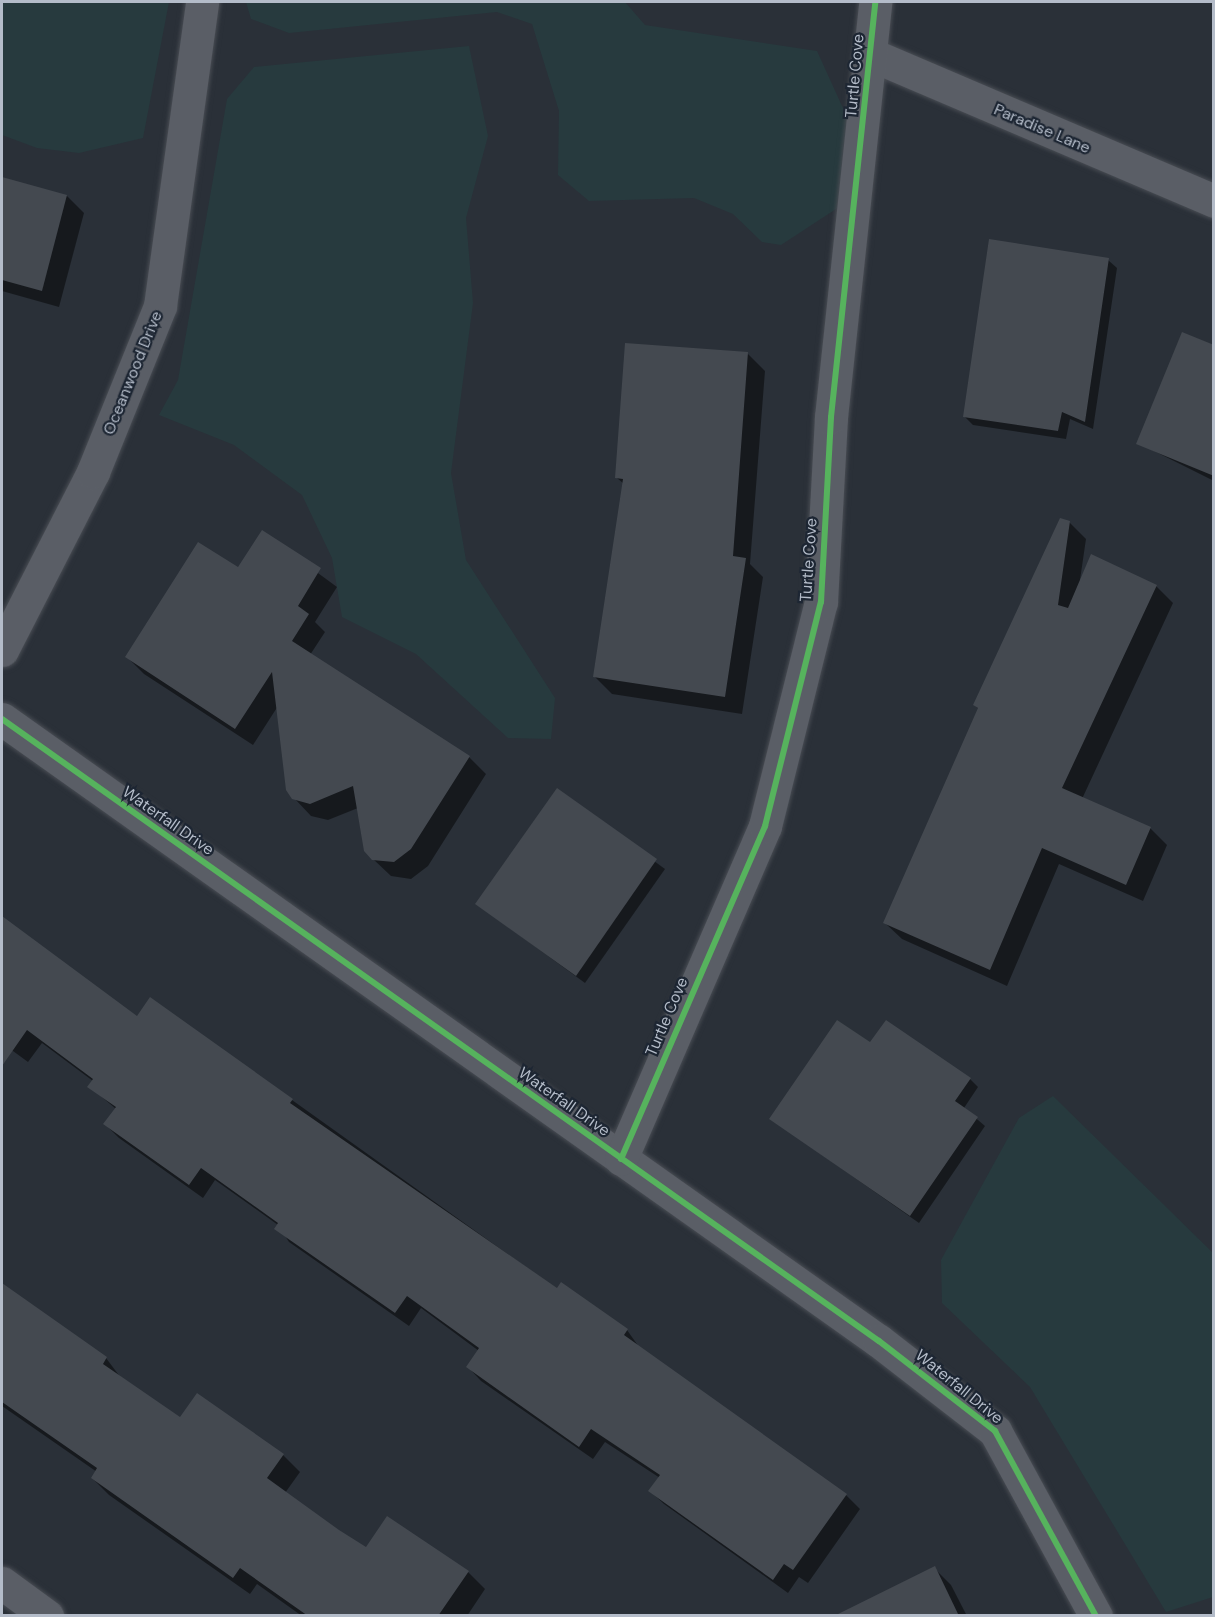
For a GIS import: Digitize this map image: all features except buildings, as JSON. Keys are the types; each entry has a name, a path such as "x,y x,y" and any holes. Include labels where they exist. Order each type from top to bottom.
{"street":[{"name":"Oceanwood Drive","path":"2,650 93,472 160,306 202,2"},
{"name":"Turtle Cove","path":"621,1159 765,826 821,602 831,417 872,55 874,2"},
{"name":"Paradise Lane","path":"872,55 1214,201"},
{"name":"Waterfall Drive","path":"2,719 879,1341 995,1431 1096,1616"},
{"path":"2,1583 47,1616"}],"green space":[{"path":"2,2 169,2 143,138 79,153 37,148 2,135"},
{"path":"246,2 625,2 645,25 817,51 857,139 839,207 781,245 762,242 733,214 694,198 589,201 558,175 559,111 532,24 497,12 289,33 251,19"},
{"path":"469,46 488,136 466,218 473,303 451,473 466,560 555,698 551,739 508,738 416,654 342,617 332,558 302,495 234,445 159,415 178,380 227,99 254,67"},
{"path":"1053,1096 1213,1253 1213,1597 1166,1612 1030,1387 942,1303 941,1260 1019,1118"}],"cycle path":[{"path":"621,1159 765,826 821,602 831,417 875,2"},
{"path":"2,719 879,1341 995,1431 1096,1616"}]}
